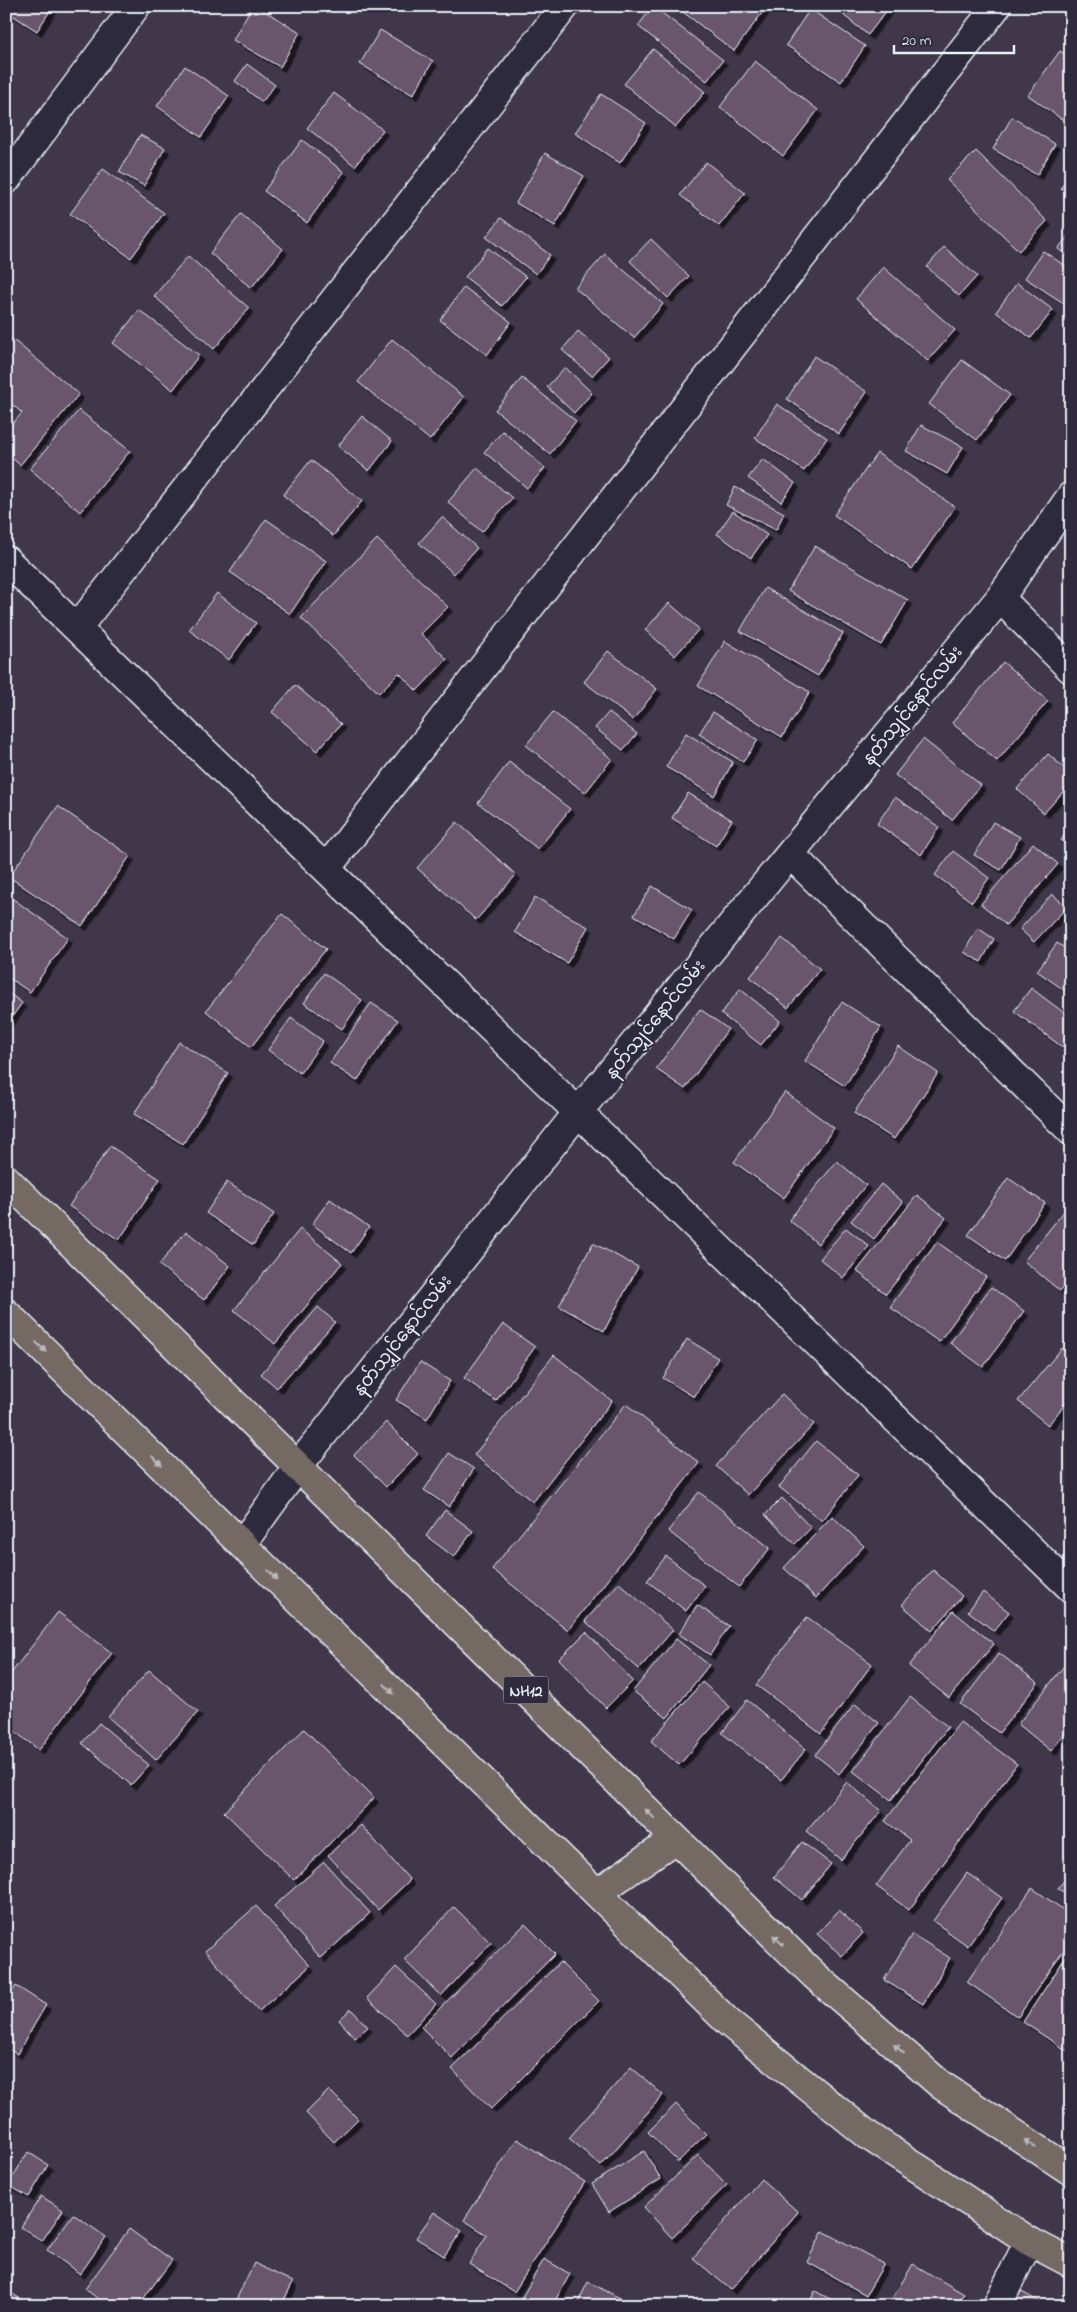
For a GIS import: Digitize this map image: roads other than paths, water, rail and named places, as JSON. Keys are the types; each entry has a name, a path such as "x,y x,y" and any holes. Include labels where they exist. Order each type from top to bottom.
{"highway":[{"name":"NH12","path":"6,1179 299,1465 814,1975 941,2085 1071,2171"},
{"path":"6,1313 728,2022 869,2136 1029,2241 1071,2263"},
{"path":"597,1893 675,1839"}],"street":[{"path":"6,180 136,6"},
{"path":"77,628 565,6"},
{"path":"326,869 997,6"},
{"name":"နတ်သျှင်နောင်လမ်း","path":"242,1544 299,1465 578,1112 1000,598 1071,496"},
{"path":"6,560 1071,1588"},
{"path":"1000,598 1071,668"},
{"path":"790,854 1071,1131"},
{"path":"997,2306 1029,2241"}]}
